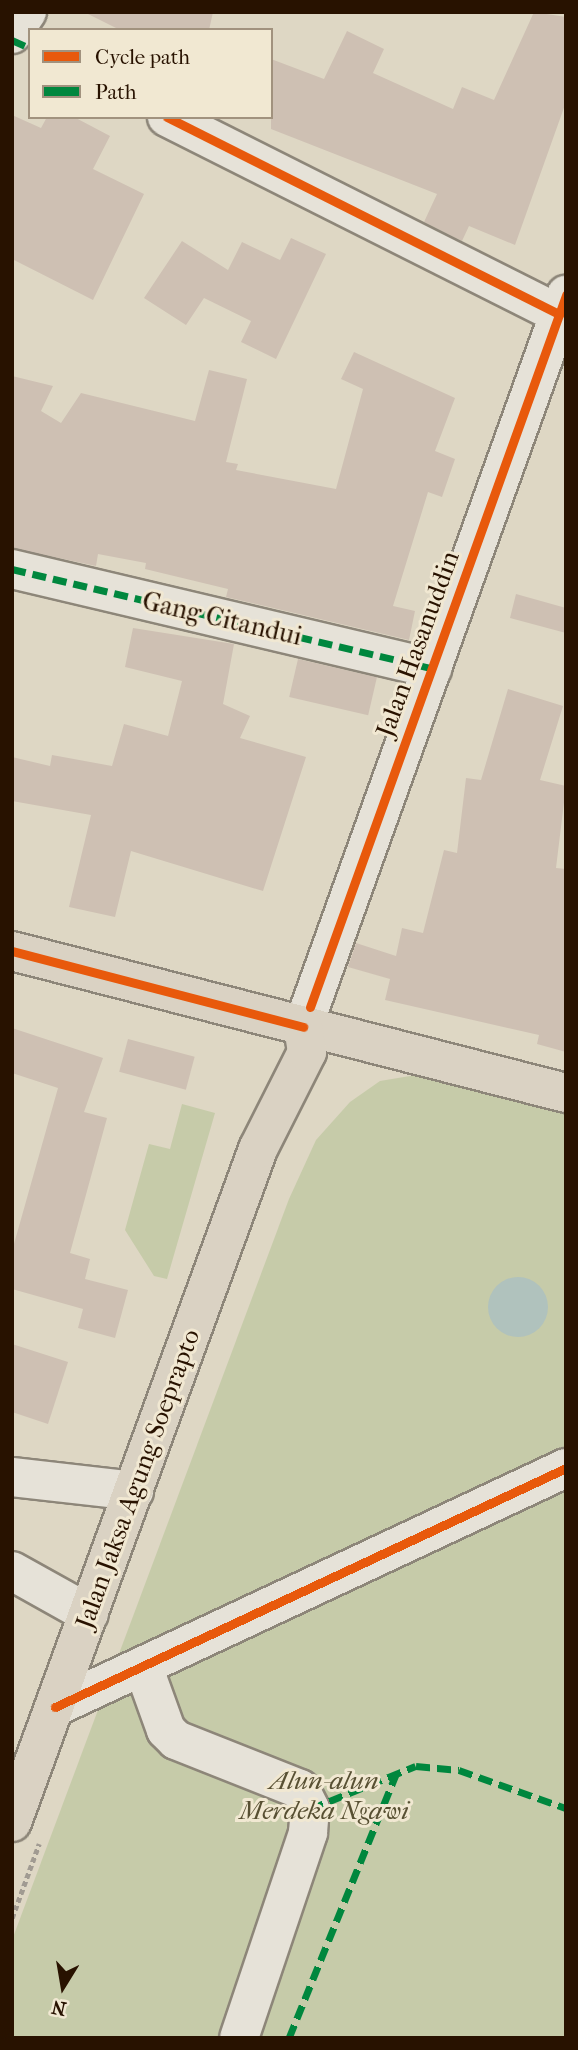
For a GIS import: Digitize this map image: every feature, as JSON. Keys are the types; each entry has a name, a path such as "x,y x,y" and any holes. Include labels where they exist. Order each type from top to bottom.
{"main road":[{"path":"12,951 306,1017 566,1093"},
{"name":"Jalan Jaksa Agung Soeprapto","path":"12,1822 263,1136 282,1042 306,1017"}],"street":[{"path":"27,12 12,37 28,47"},
{"path":"171,119 562,304"},
{"name":"Jalan Hasanuddin","path":"306,1017 562,304"},
{"name":"Gang Citandui","path":"12,569 432,668"},
{"path":"58,1699 566,1453"},
{"path":"58,1699 143,1666 566,1468"},
{"path":"12,1477 134,1491"},
{"path":"12,1571 89,1614"},
{"path":"143,1666 166,1730 176,1740 300,1789 310,1809 308,1833 239,2038"}],"green space":[{"name":"Alun-alun Merdeka Ngawi","path":"416,1075 566,1110 566,2038 12,2038 12,1940 289,1199 316,1140 350,1102 380,1081"},
{"path":"182,1104 215,1113 167,1279 154,1276 125,1230 149,1144 170,1149"}],"shaded area":[{"path":"518,1277 539,1286 548,1307 539,1328 518,1337 497,1328 488,1307 497,1286"}],"building":[{"path":"84,12 213,12 209,28 116,28"},
{"path":"534,12 566,17 566,102 515,245 469,226 462,241 424,222 437,194 271,129 273,60 324,79 347,31 384,49 373,73 453,109 462,87 494,100"},
{"path":"12,115 41,128 46,119 78,119 110,136 93,169 144,194 93,300 12,259"},
{"path":"291,238 326,254 276,359 241,342 251,321 204,298 186,325 144,298 182,241 228,270 242,242 280,260"},
{"path":"354,352 455,398 435,451 455,459 442,497 428,492 393,606 415,611 409,640 226,597 228,589 145,569 146,563 98,554 96,566 12,548 12,376 53,386 41,411 61,423 81,393 195,421 209,370 247,379 226,462 238,464 236,470 336,489 363,389 341,379"},
{"path":"516,594 566,608 566,633 510,618"},
{"path":"133,628 234,644 223,704 250,716 240,738 306,757 263,891 131,851 115,917 69,907 91,815 12,801 12,757 50,766 52,755 112,766 124,724 168,736 182,681 125,667"},
{"path":"298,659 377,677 368,715 289,697"},
{"path":"508,689 563,706 540,780 566,786 556,868 566,869 566,1052 537,1044 539,1035 385,1000 390,979 348,967 356,943 396,956 402,928 423,933 444,850 457,853 466,778 481,780"},
{"path":"12,1028 103,1058 84,1112 107,1118 70,1253 90,1259 85,1279 128,1290 115,1338 78,1328 83,1309 12,1289 12,1251 58,1088 12,1073"},
{"path":"128,1039 195,1057 186,1090 119,1072"},
{"path":"12,1344 68,1362 48,1424 12,1412"}],"marked path":[{"path":"12,40 28,47"},
{"path":"12,569 432,668"},
{"path":"310,1809 416,1766 459,1770 566,1808"},
{"path":"289,2038 396,1774"}],"cycle path":[{"path":"171,119 559,314"},
{"path":"310,1007 566,295"},
{"path":"12,951 303,1027"},
{"path":"55,1707 566,1468"}]}
